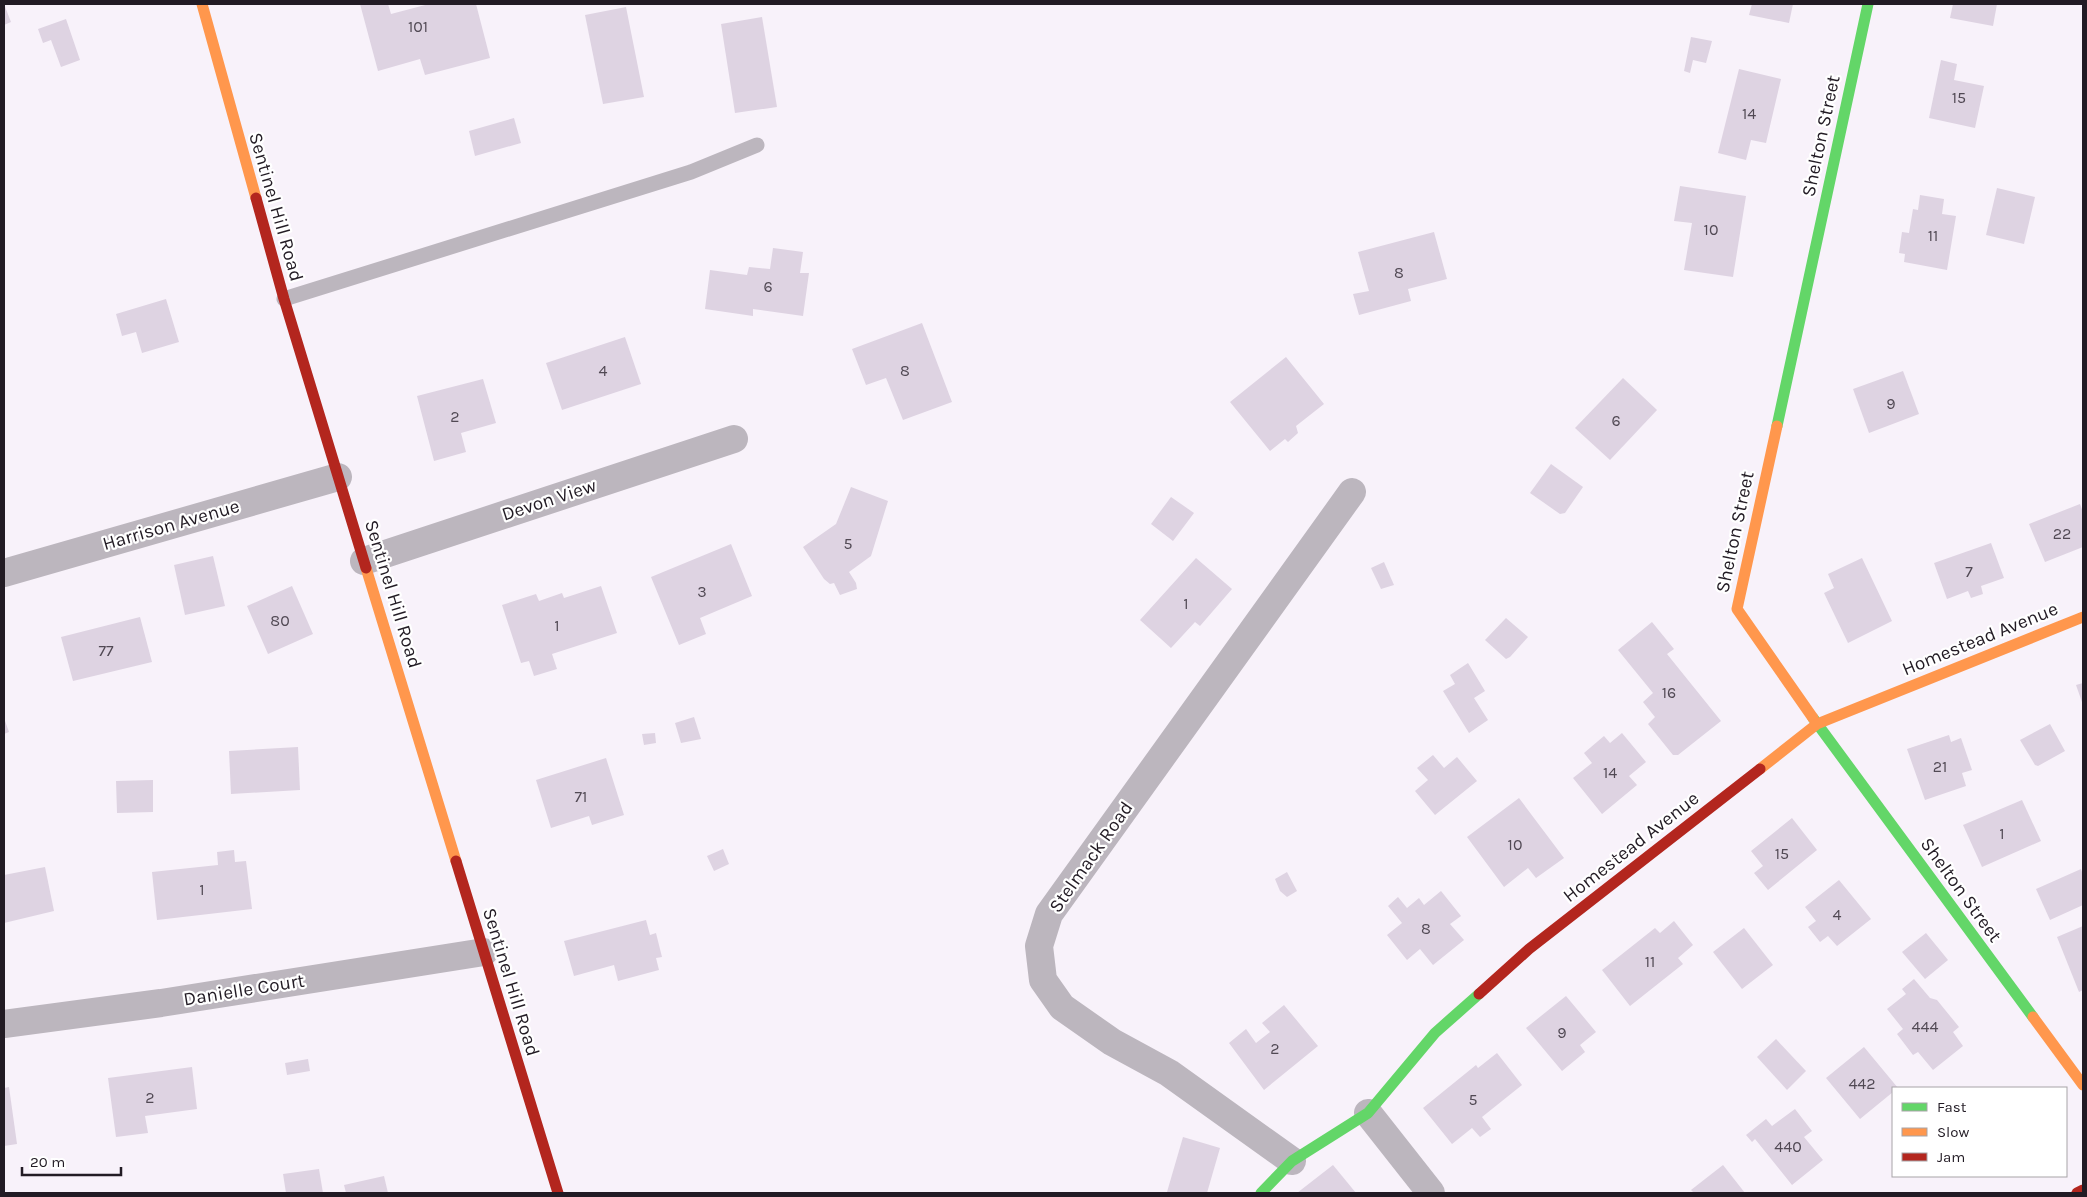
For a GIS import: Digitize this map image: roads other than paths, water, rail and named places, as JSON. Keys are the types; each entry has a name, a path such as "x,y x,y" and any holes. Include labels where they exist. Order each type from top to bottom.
{"main road":[{"name":"Sentinel Hill Road","path":"202,4 284,299 558,1193"},
{"name":"Shelton Street","path":"1868,4 1737,609 1817,724 2083,1085"},
{"name":"Homestead Avenue","path":"1261,1193 1292,1161 1368,1113 1435,1033 1529,949 1817,724 2083,617"},
{"path":"2077,1193 2083,1190"}],"street":[{"name":"Devon View","path":"364,561 734,439"},
{"name":"Harrison Avenue","path":"4,573 338,477"},
{"name":"Stelmack Road","path":"1292,1161 1169,1073 1112,1042 1062,1007 1043,980 1039,946 1049,914 1352,492"},
{"name":"Danielle Court","path":"4,1024 161,1003 484,952"},
{"path":"1368,1113 1431,1193"}],"lane":[{"path":"284,299 691,172 757,145"}]}
